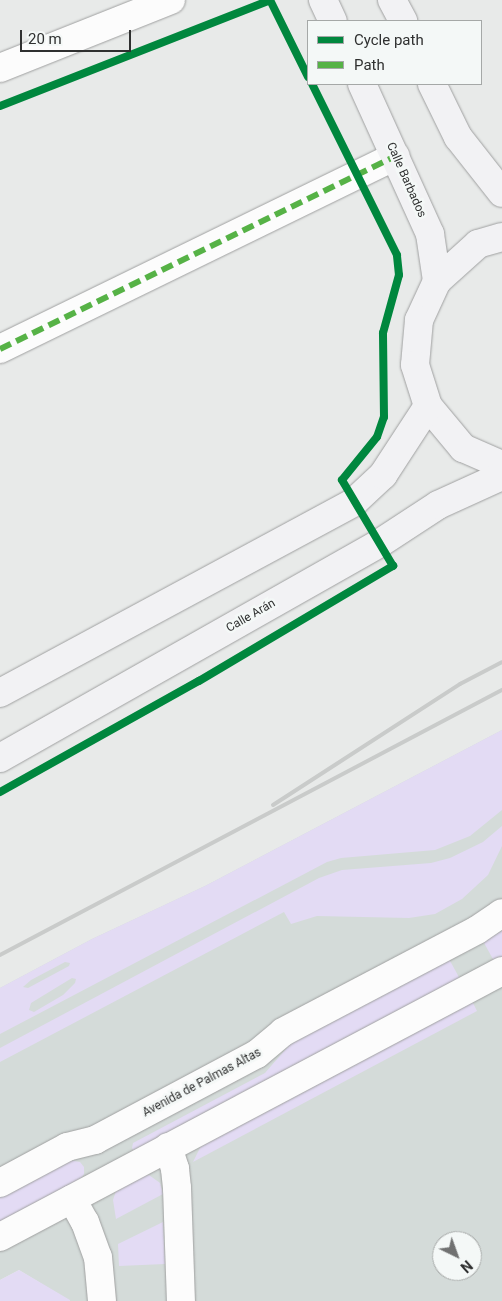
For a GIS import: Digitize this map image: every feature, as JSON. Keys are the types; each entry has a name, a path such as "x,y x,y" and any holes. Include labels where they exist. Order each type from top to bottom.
{"street":[{"path":"0,68 171,0"},
{"path":"323,0 333,20"},
{"path":"392,0 402,20"},
{"name":"Calle Barbados","path":"362,85 430,234 437,281"},
{"path":"432,85 458,137 502,193"},
{"path":"0,349 395,156"},
{"path":"502,237 478,244 437,281 419,320 415,364 428,406 463,448 502,466"},
{"path":"0,693 354,502 383,475 428,406"},
{"name":"Calle Arán","path":"0,758 380,543 438,505 502,476"},
{"name":"Avenida de Palmas Altas","path":"0,1183 67,1147 95,1140 257,1054 283,1032 477,930 502,913"},
{"path":"0,1237 84,1203 168,1148 502,971"},
{"path":"95,1140 102,1156 103,1165 84,1203 100,1265 102,1301"},
{"path":"168,1148 175,1169 177,1188 181,1301"}],"shaded area":[{"path":"502,730 502,1301 70,1301 19,1270 0,1280 0,988 92,939 205,886"},
{"path":"502,730 502,810 470,836 435,850 341,858 327,862 0,1034 0,988 92,939 205,886","holes":["65,962 70,963 69,966 28,988 23,987 31,980","72,978 76,979 75,983 63,995 34,1012 29,1010 31,1003"]},
{"path":"502,826 502,846 488,875 462,899 435,914 409,918 317,916 291,924 284,912 0,1062 0,1048 319,878 342,870 431,863 450,858 483,842"},
{"path":"502,931 502,957 494,961 483,941"},
{"path":"449,959 460,979 134,1151 132,1148 133,1143 265,1073 292,1042"},
{"path":"472,1001 477,1011 193,1162 201,1146 208,1141"},
{"path":"69,1160 80,1162 84,1167 84,1174 80,1180 0,1223 0,1197"},
{"path":"149,1175 160,1183 163,1194 116,1219 113,1200 116,1191 140,1177"},
{"path":"163,1222 165,1264 119,1266 118,1244"},
{"path":"19,1270 70,1301 0,1301 0,1280"}],"railway":[{"path":"273,805 460,684 502,662"},
{"path":"0,955 502,690"}],"marked path":[{"path":"0,349 395,156"}],"cycle path":[{"path":"270,0 307,75"},
{"path":"0,106 270,0"},
{"path":"0,792 199,681 393,566 342,480 377,437 384,417 383,333 399,275 397,255 312,85"}]}
